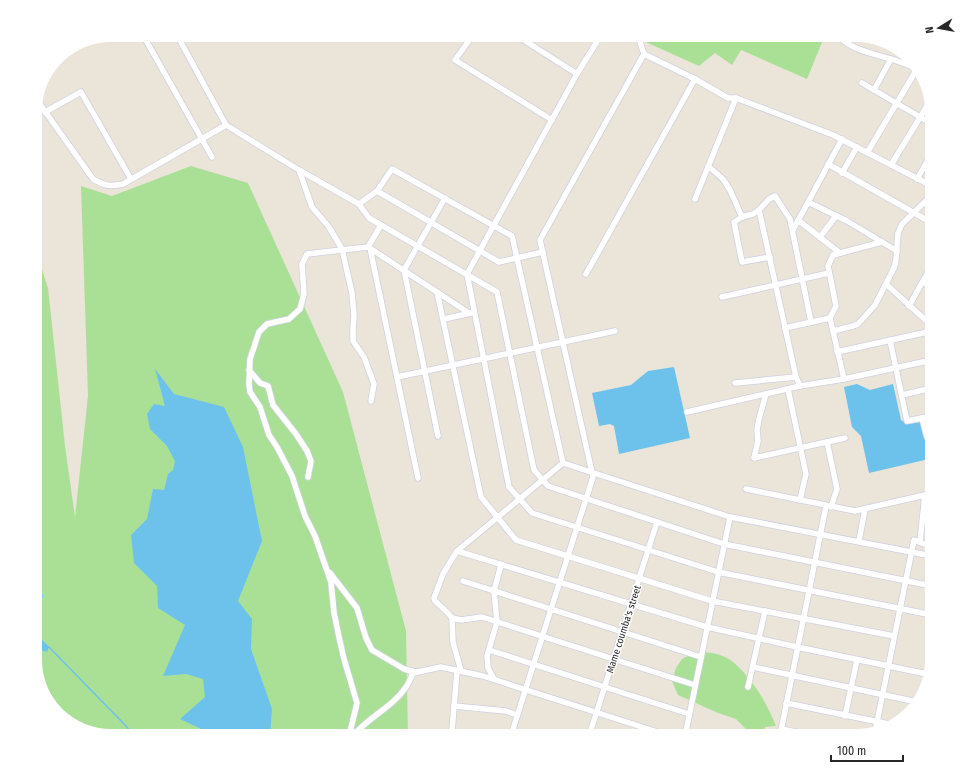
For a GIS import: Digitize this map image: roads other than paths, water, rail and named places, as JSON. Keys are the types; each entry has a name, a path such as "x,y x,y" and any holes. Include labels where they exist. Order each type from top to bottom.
{"street":[{"path":"147,42 212,157"},
{"path":"181,42 226,125 299,170 359,204 369,218 497,292 534,470 548,486 724,544 925,585"},
{"path":"467,42 455,60 552,120"},
{"path":"527,42 577,74"},
{"path":"597,42 577,74 467,274 472,313 484,359 509,487 532,513 718,572 925,614"},
{"path":"639,42 644,54 695,79 728,98 736,98 833,134 925,183"},
{"path":"846,42 853,47 908,65"},
{"path":"513,728 593,476 540,240 644,54"},
{"path":"874,90 891,59"},
{"path":"868,153 915,74"},
{"path":"586,274 695,79"},
{"path":"862,83 925,120"},
{"path":"45,112 81,92 131,179"},
{"path":"695,199 736,98"},
{"path":"42,108 94,179 103,185 108,186 123,184 226,125"},
{"path":"891,165 925,109"},
{"path":"792,230 842,139"},
{"path":"842,173 857,147"},
{"path":"828,164 925,219"},
{"path":"917,179 925,165"},
{"path":"708,166 724,179 742,217"},
{"path":"359,204 377,191 392,169 512,236 563,462"},
{"path":"299,170 312,207 329,227 342,250 352,293 354,315 353,341 364,357 374,384 371,401"},
{"path":"377,191 499,262 543,252"},
{"path":"770,257 742,262 734,222 759,210 769,199 775,196 790,219 811,322"},
{"path":"438,436 404,270 444,198"},
{"path":"808,202 836,216 897,251"},
{"path":"833,331 858,324 875,305 894,268 898,233 902,224 906,218 914,213 925,202"},
{"path":"759,210 796,377 800,386"},
{"path":"820,237 836,216"},
{"path":"798,220 840,253"},
{"path":"381,225 369,247 418,478"},
{"path":"844,379 830,318 836,306 828,266 833,255 882,242"},
{"path":"350,729 357,703 344,659 334,613 332,586 315,536 305,516 292,476 269,435 260,407 250,392 248,384 250,359 256,339 261,330 271,322 289,319 300,309 304,294 302,264 307,254 369,247 437,292 472,313"},
{"path":"722,297 829,273"},
{"path":"910,306 925,277"},
{"path":"886,284 925,320"},
{"path":"437,292 481,497 516,540 712,601 894,636"},
{"path":"444,319 472,313"},
{"path":"785,328 830,318"},
{"path":"397,377 615,331"},
{"path":"837,352 925,332"},
{"path":"890,340 907,421 925,417"},
{"path":"687,412 800,386 844,379 925,362"},
{"path":"249,370 260,383 268,386 273,405 296,434 307,451 311,461 308,476"},
{"path":"735,383 796,377"},
{"path":"788,389 806,474 800,500"},
{"path":"902,395 925,390"},
{"path":"766,394 759,419 758,441 754,458 845,438"},
{"path":"922,418 925,429"},
{"path":"781,729 820,534 829,506 837,489 827,442"},
{"path":"563,462 730,517 925,554"},
{"path":"563,462 457,551 443,574 434,598 435,601 452,618 461,620 482,617 695,685"},
{"path":"746,489 855,511 925,495 920,542"},
{"path":"859,541 865,509"},
{"path":"686,729 730,517"},
{"name":"Mame coumba's street","path":"591,729 657,522"},
{"path":"876,726 914,540 925,544"},
{"path":"457,551 707,627 923,673"},
{"path":"494,679 488,668 487,656 497,622 494,591 502,565"},
{"path":"327,569 357,608 370,647 376,653 404,669 415,672 438,667 494,679 649,729"},
{"path":"463,581 701,657"},
{"path":"748,687 765,611"},
{"path":"452,618 453,642 459,671 452,729"},
{"path":"489,650 689,714"},
{"path":"845,716 857,660"},
{"path":"753,667 912,701"},
{"path":"359,729 398,696 406,687 415,672"},
{"path":"786,703 885,723"},
{"path":"454,706 506,711 517,715"}],"water":[{"path":"674,367 690,438 619,454 614,426 610,424 599,426 592,393 631,385 648,371"},
{"path":"155,369 174,394 224,407 243,447 262,541 238,601 252,619 251,649 272,709 271,729 201,729 180,719 205,697 203,679 186,674 163,676 185,625 158,608 157,586 134,563 131,535 147,519 153,489 164,490 168,474 173,470 175,461 167,446 150,429 147,414 154,404 165,406"},
{"path":"857,384 870,390 893,384 901,420 907,424 922,422 925,438 925,460 869,473 861,436 852,427 844,387"},
{"path":"42,640 49,647 47,652 42,651"}],"waterway":[{"path":"49,647 128,729"}]}
